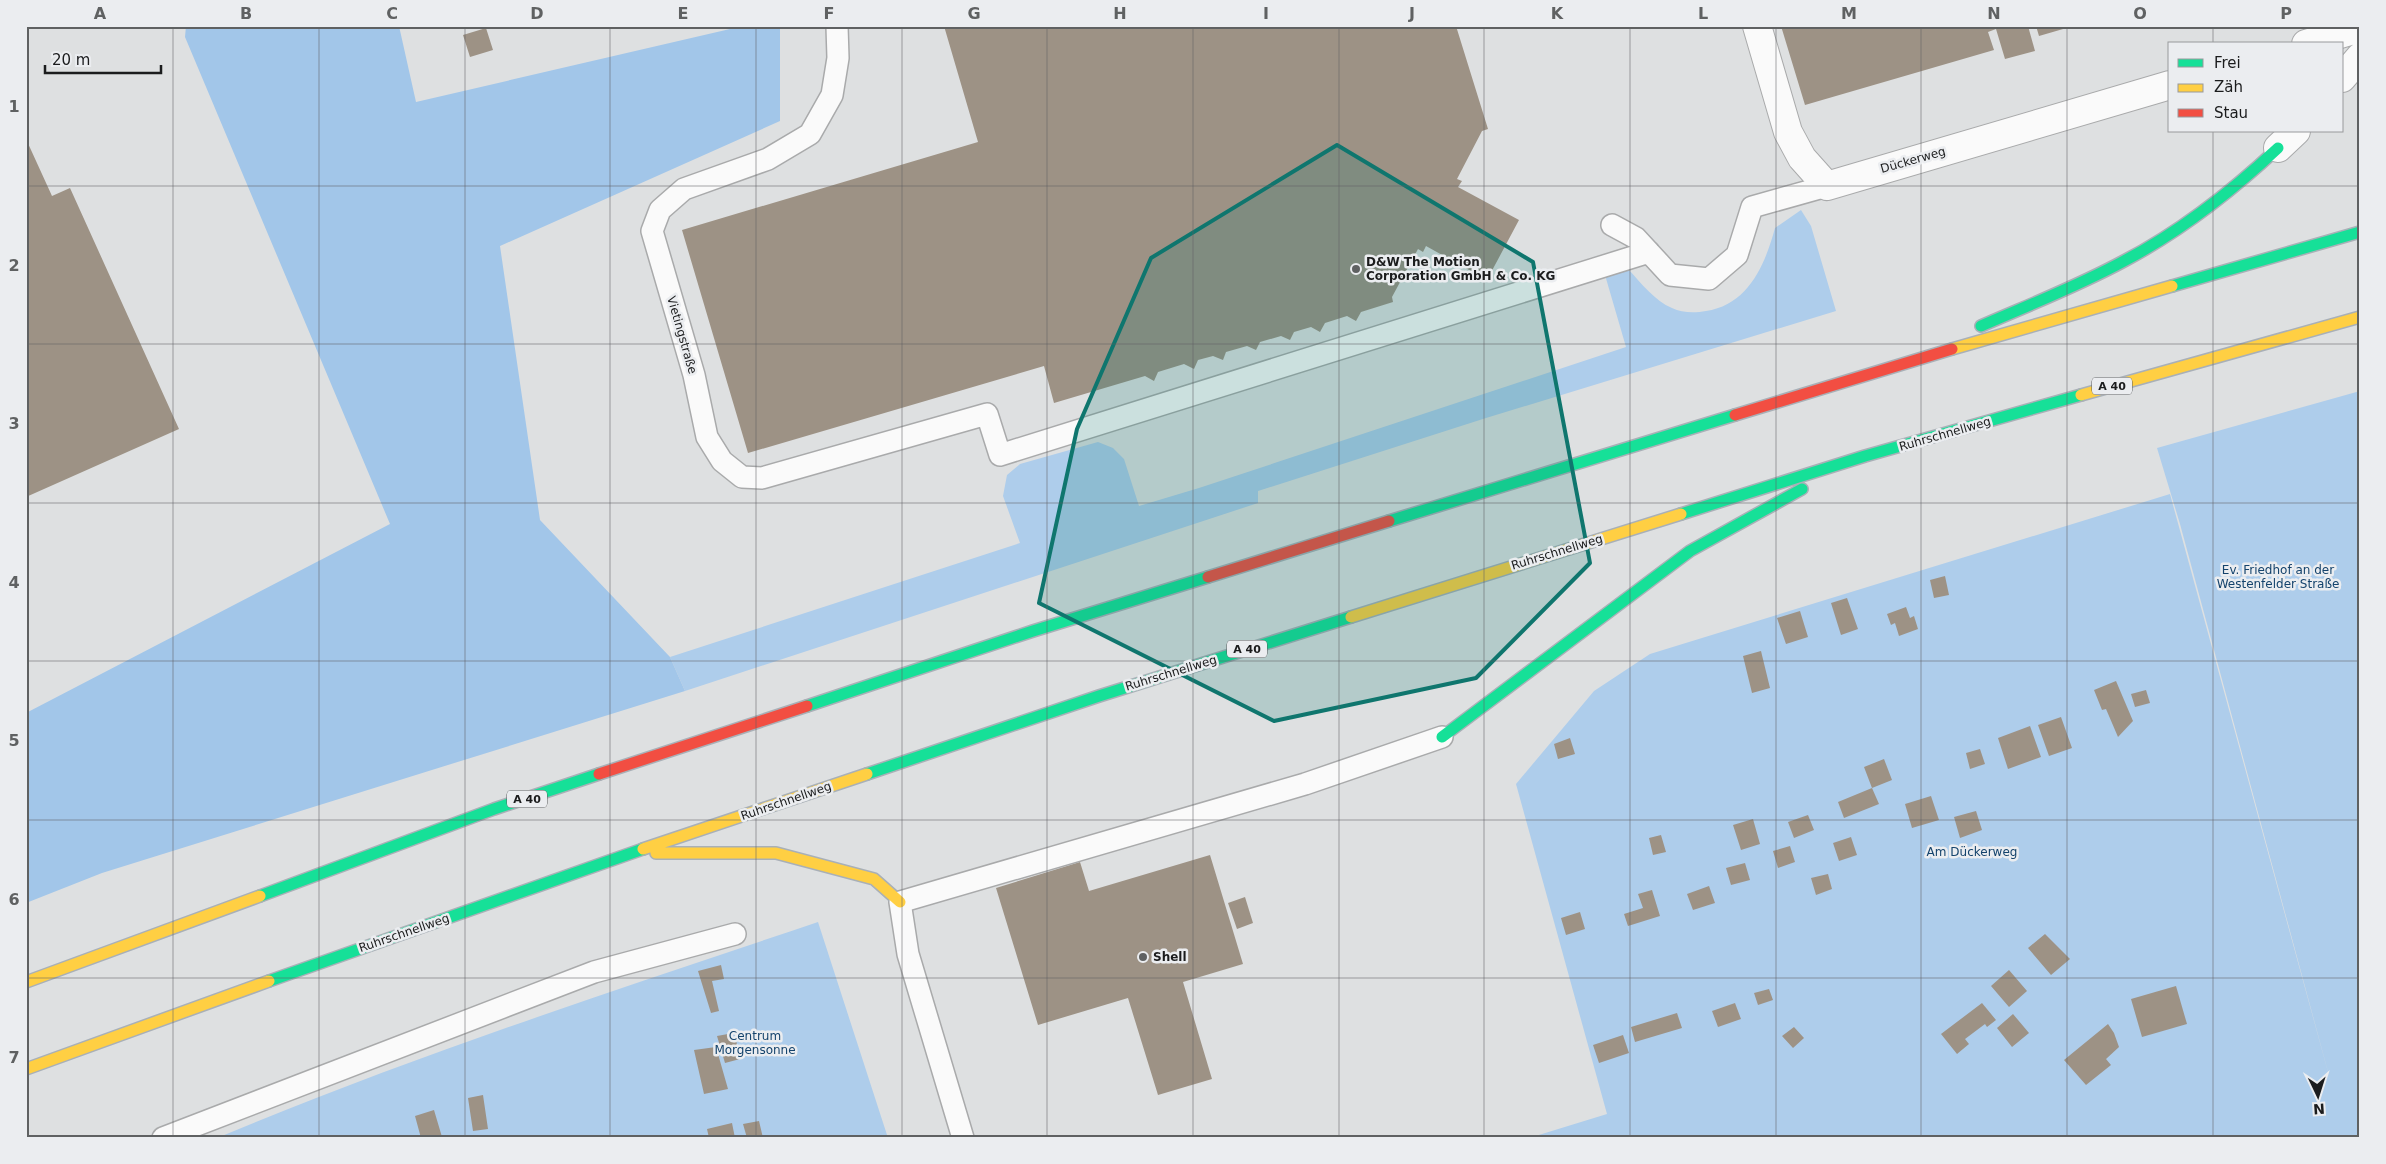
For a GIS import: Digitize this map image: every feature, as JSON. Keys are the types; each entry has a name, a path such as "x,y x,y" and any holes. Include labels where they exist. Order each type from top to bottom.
{"highway":[{"path":"1900,364 2124,260 2178,228 2248,177 2290,136"},
{"name":"A 40","path":"26,982 494,809 986,647 1900,364 2360,232"},
{"name":"Ruhrschnellweg","path":"26,1069 102,1040 632,853 1099,696 1865,456 2360,317"},
{"path":"1442,737 1690,551 1865,456"},
{"path":"632,853 776,853 874,879 900,902"}],"street":[{"path":"1757,26 1788,132 1802,158 1827,186"},
{"path":"2313,42 2360,28"},
{"path":"2344,76 2360,57"},
{"name":"Dückerweg","path":"1827,186 2168,86"}],"lane":[{"name":"Vietingstraße","path":"837,26 838,58 832,95 810,134 768,159 684,188 660,210 652,231 694,375 707,437 722,461 742,477 762,478 987,414 1000,455 1649,252"},
{"path":"1612,226 1636,238 1670,275 1709,279 1738,255 1752,207 1827,186"},
{"path":"963,1138 908,954 900,902 1305,784 1442,737"},
{"path":"163,1138 594,972 735,934"}],"highlighted area":[{"path":"1337,145 1533,262 1590,563 1476,678 1274,721 1039,603 1077,429 1151,258"}],"green space":[{"path":"1801,210 1811,226 1836,311 1486,418 1258,491 1258,503 685,691 670,657 1020,543 1003,496 1007,475 1020,464 1098,442 1113,448 1124,459 1139,506 1199,488 1626,347 1605,275 1629,270 1660,301 1680,311 1697,312 1721,307 1733,301 1744,292 1752,281 1766,256 1775,228"},
{"name":"Am Dückerweg","path":"2360,391 2360,1138 1529,1138 1607,1114 1516,784 1594,691 1650,654 2170,494 2334,1094 2180,524 2157,448"},
{"name":"Centrum Morgensonne","path":"818,922 888,1138 217,1138 365,1079 440,1052"}],"shaded area":[{"path":"186,26 399,26 416,102 743,26 780,26 780,121 500,246 540,520 670,657 685,691 102,873 26,903 26,713 390,524 185,37"}],"building":[{"path":"944,26 1456,26 1488,129 1482,131 1457,179 1462,181 1458,187 1519,220 1487,280 1426,246 1423,252 1418,249 1392,297 1393,302 1361,312 1356,321 1347,316 1325,323 1320,332 1311,327 1294,332 1290,340 1281,336 1260,342 1256,350 1247,346 1226,352 1223,360 1213,356 1198,360 1194,369 1184,364 1158,372 1154,381 1145,376 1054,403 1044,366 748,453 682,230 978,142"},
{"path":"1781,26 2028,26 2035,51 2005,59 1996,29 1988,32 1994,50 1805,105"},
{"path":"2036,26 2070,26 2070,27 2039,36"},
{"path":"486,28 493,50 470,57 463,35"},
{"path":"26,139 52,196 70,188 179,429 26,497"},
{"path":"1945,576 1949,595 1934,598 1930,580"},
{"path":"1847,598 1858,629 1841,635 1831,603"},
{"path":"1906,607 1910,618 1914,616 1918,629 1899,636 1895,623 1891,625 1887,614"},
{"path":"1800,611 1808,637 1786,644 1777,618"},
{"path":"1761,651 1770,688 1752,693 1743,656"},
{"path":"2116,681 2133,721 2118,737 2106,709 2102,710 2094,690"},
{"path":"2146,690 2150,703 2135,707 2131,694"},
{"path":"2061,717 2072,748 2049,756 2038,725"},
{"path":"2030,726 2041,757 2008,769 1998,738"},
{"path":"1570,738 1575,754 1558,759 1554,744"},
{"path":"1980,749 1985,764 1970,769 1966,753"},
{"path":"1884,759 1892,780 1872,788 1864,767"},
{"path":"1872,788 1879,804 1844,818 1838,802"},
{"path":"1931,796 1939,820 1912,828 1905,804"},
{"path":"1976,811 1982,830 1960,838 1954,817"},
{"path":"1808,815 1814,830 1794,838 1788,822"},
{"path":"1753,819 1760,844 1741,850 1733,825"},
{"path":"1661,835 1666,852 1653,855 1649,838"},
{"path":"1851,837 1857,855 1839,861 1833,843"},
{"path":"1790,846 1795,862 1778,868 1773,851"},
{"path":"1210,855 1243,964 1183,982 1212,1079 1158,1095 1128,998 1038,1025 996,888 1080,862 1089,891"},
{"path":"1745,863 1750,880 1731,885 1726,868"},
{"path":"1828,874 1832,889 1816,895 1811,878"},
{"path":"1709,886 1715,903 1693,910 1687,894"},
{"path":"1652,890 1660,916 1628,926 1624,914 1643,908 1638,894"},
{"path":"1245,897 1253,923 1237,929 1228,903"},
{"path":"1580,912 1585,929 1566,935 1561,918"},
{"path":"2045,934 2070,959 2051,975 2028,948"},
{"path":"721,965 724,979 712,981 719,1011 711,1013 698,971"},
{"path":"2009,970 2027,991 2009,1007 1991,986"},
{"path":"2176,986 2187,1024 2142,1037 2131,999"},
{"path":"1769,989 1773,1000 1758,1005 1754,993"},
{"path":"1735,1003 1741,1019 1718,1027 1712,1011"},
{"path":"1982,1003 1996,1020 1987,1027 1985,1024 1965,1039 1969,1044 1957,1054 1941,1034"},
{"path":"1677,1013 1682,1028 1635,1042 1631,1027"},
{"path":"2013,1014 2029,1033 2012,1047 1997,1028"},
{"path":"2108,1024 2114,1033 2119,1047 2106,1059 2111,1065 2086,1085 2064,1060"},
{"path":"1794,1027 1804,1038 1793,1048 1782,1036"},
{"path":"728,1034 730,1041 736,1040 740,1059 725,1063 717,1036"},
{"path":"1623,1035 1629,1053 1599,1063 1593,1045"},
{"path":"716,1047 728,1089 704,1094 694,1050"},
{"path":"483,1095 488,1129 473,1131 468,1098"},
{"path":"434,1110 442,1137 421,1138 415,1116"},
{"path":"759,1121 763,1138 747,1138 743,1124"},
{"path":"732,1123 735,1138 709,1138 707,1129"}],"traffic: fast":[{"path":"1981,326 2089,279 2166,237 2205,210 2278,148"},
{"path":"2172,286 2360,232"},
{"path":"1681,514 1865,456 2081,395"},
{"path":"1389,521 1735,415"},
{"path":"1442,737 1690,551 1802,489"},
{"path":"807,706 1033,631 1208,577"},
{"path":"867,774 1099,696 1351,617"},
{"path":"260,896 494,809 599,774"},
{"path":"269,981 643,849"}],"traffic: slow":[{"path":"1952,349 2172,286"},
{"path":"2081,395 2360,317"},
{"path":"1351,617 1681,514"},
{"path":"643,849 867,774"},
{"path":"656,853 776,853 874,879 900,902"},
{"path":"26,982 260,896"},
{"path":"26,1069 269,981"}],"traffic: jam":[{"path":"1735,415 1952,349"},
{"path":"1208,577 1389,521"},
{"path":"599,774 807,706"}],"place":[{"name":"D&W The Motion Corporation GmbH & Co. KG","path":"1356,269"},
{"name":"Shell","path":"1143,957"}],"park label":[{"name":"Ev. Friedhof an der Westenfelder Straße","path":"2278,577"}]}
